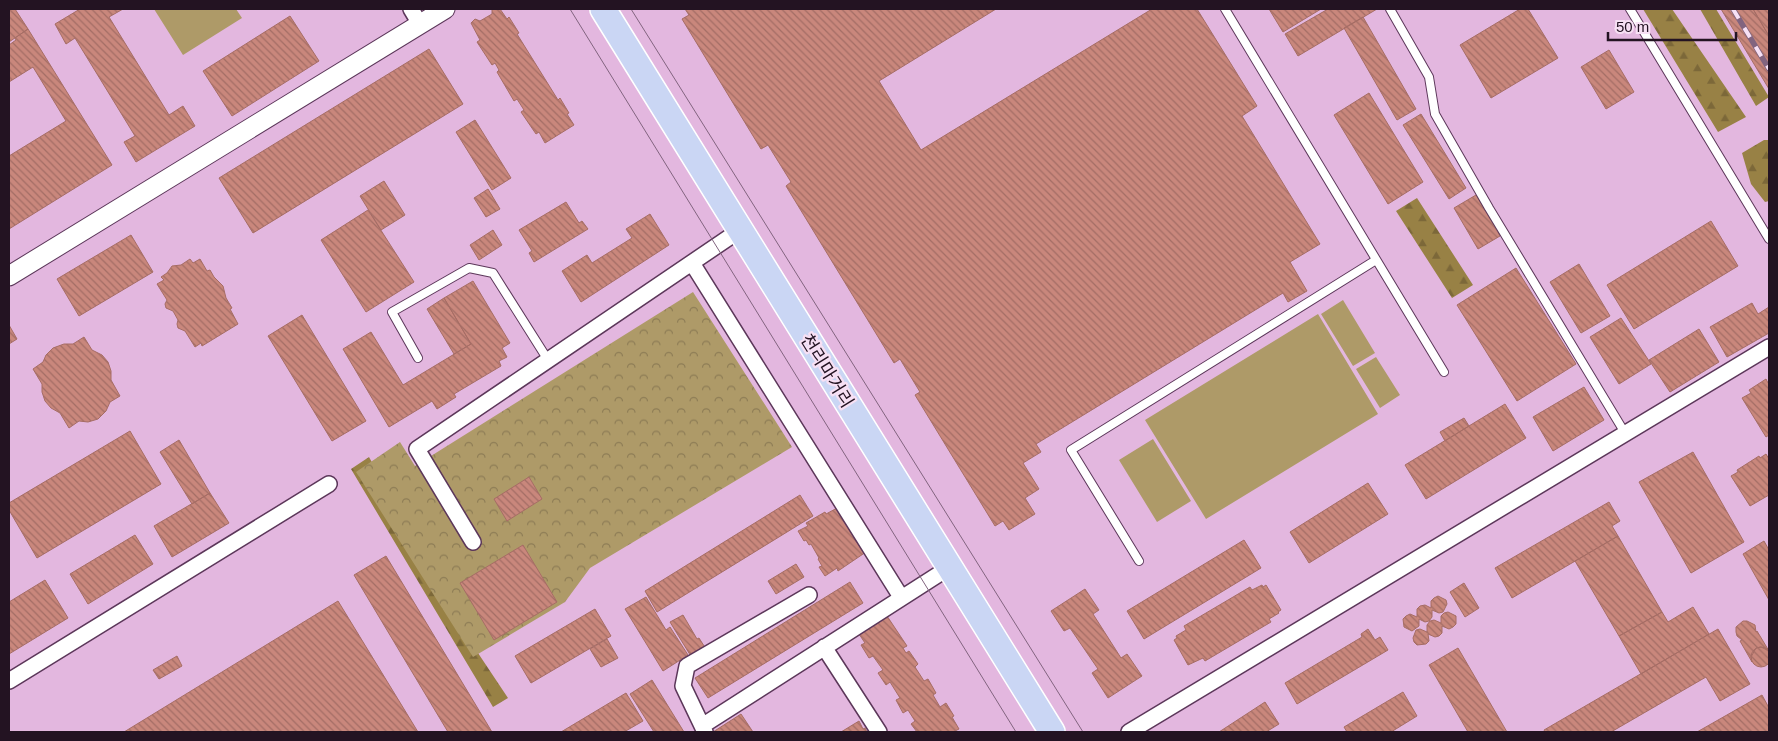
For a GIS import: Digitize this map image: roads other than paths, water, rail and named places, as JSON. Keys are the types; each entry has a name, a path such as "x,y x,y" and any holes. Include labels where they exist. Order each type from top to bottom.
{"highway":[{"name":"천리마거리","path":"603,9 1052,732"}],"street":[{"path":"9,276 415,16 445,9"},
{"path":"473,542 417,449 740,230"},
{"path":"692,263 901,597"},
{"path":"1130,732 1769,347"},
{"path":"9,681 329,484"},
{"path":"808,595 687,666 683,686 703,729 824,647 950,567"},
{"path":"824,647 880,732"}],"lane":[{"path":"1224,9 1444,372"},
{"path":"1390,9 1429,77 1435,114 1489,208 1625,433"},
{"path":"1630,9 1769,239"},
{"path":"1139,561 1071,450 1376,260"},
{"path":"418,358 392,312 469,268 493,273 548,360"}],"tram line":[{"path":"570,9 1016,732"},
{"path":"631,9 1083,732"}],"railway":[{"path":"1733,9 1769,69"}]}
